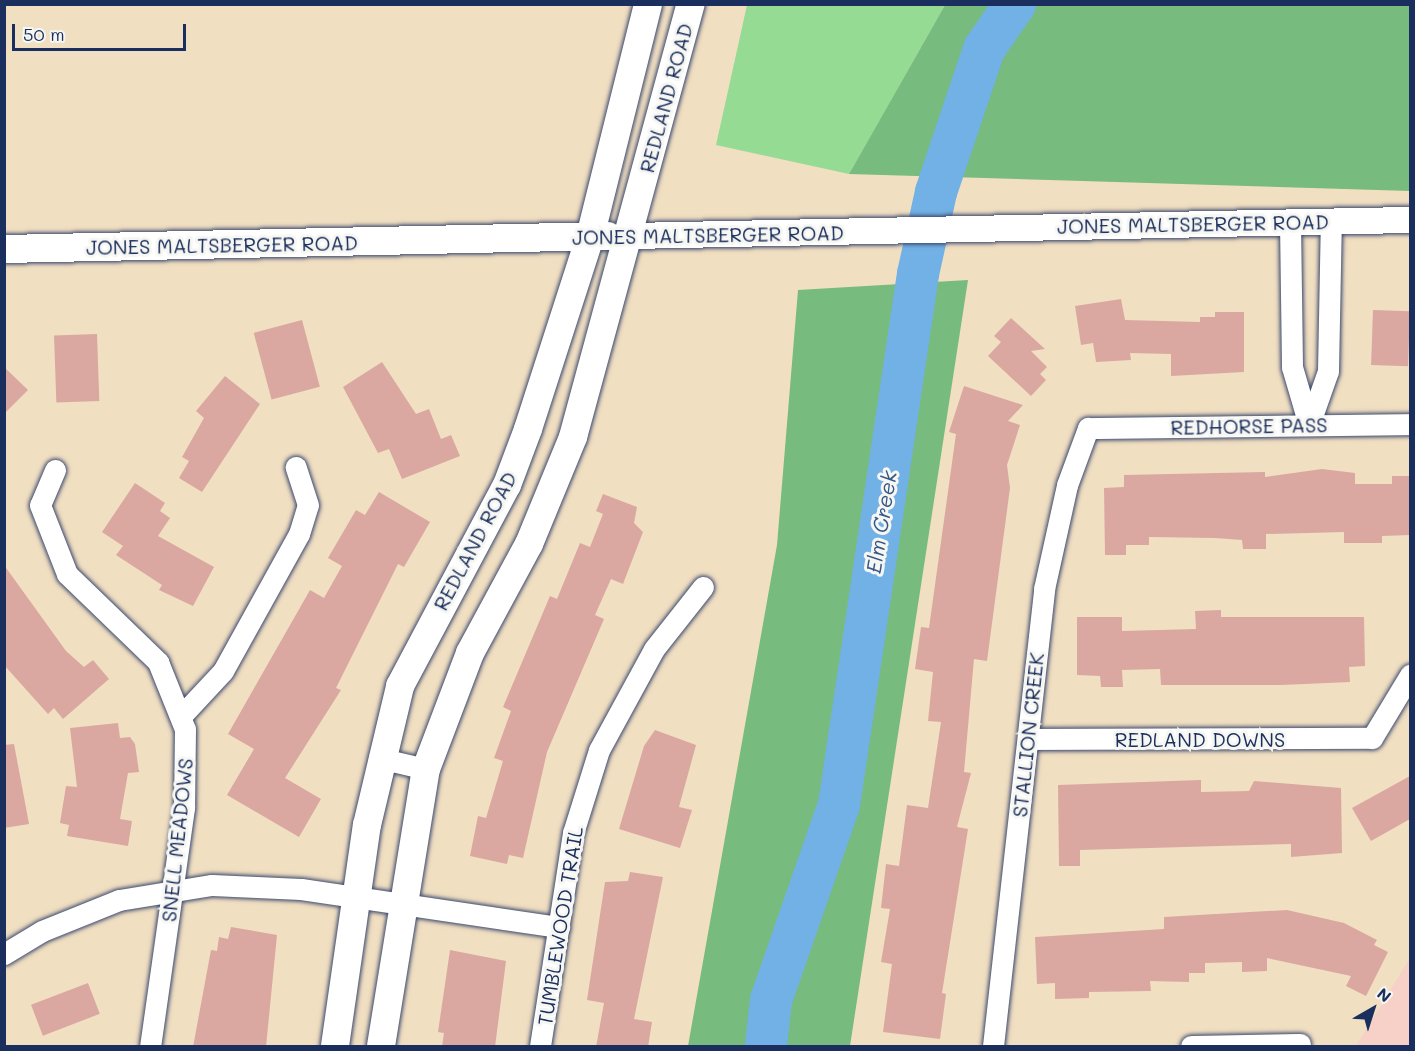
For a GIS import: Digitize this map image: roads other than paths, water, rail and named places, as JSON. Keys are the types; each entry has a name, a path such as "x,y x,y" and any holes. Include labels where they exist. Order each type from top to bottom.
{"main road":[{"name":"REDLAND ROAD","path":"335,1047 379,758 413,658 507,485 590,237 648,4"},
{"name":"REDLAND ROAD","path":"381,1047 426,769 470,653 550,497 631,236 691,4"},
{"name":"JONES MALTSBERGER ROAD","path":"4,249 631,236"}],"street":[{"name":"JONES MALTSBERGER ROAD","path":"631,236 1410,220"},
{"path":"1309,425 1328,371 1331,221"},
{"path":"1290,222 1292,367 1309,425"},
{"name":"REDHORSE PASS","path":"1088,428 1410,424"},
{"name":"STALLION CREEK","path":"993,1047 1054,536 1088,428"},
{"path":"182,715 223,671 299,534 308,505 296,467"},
{"name":"SNELL MEADOWS","path":"55,470 40,504 67,574 158,662 182,715 187,754 174,889 150,1047"},
{"name":"TUMBLEWOOD TRAIL","path":"540,1047 573,833 599,750 654,649 703,587"},
{"name":"REDLAND DOWNS","path":"1028,739 1372,738 1410,675"},
{"path":"379,758 426,769"},
{"path":"4,954 80,914 174,889 259,885 559,927"},
{"path":"1191,1047 1300,1044"}],"waterway":[{"name":"Elm Creek","path":"766,1046 771,1000 839,805 918,274 936,192 984,49 1015,4"}]}
